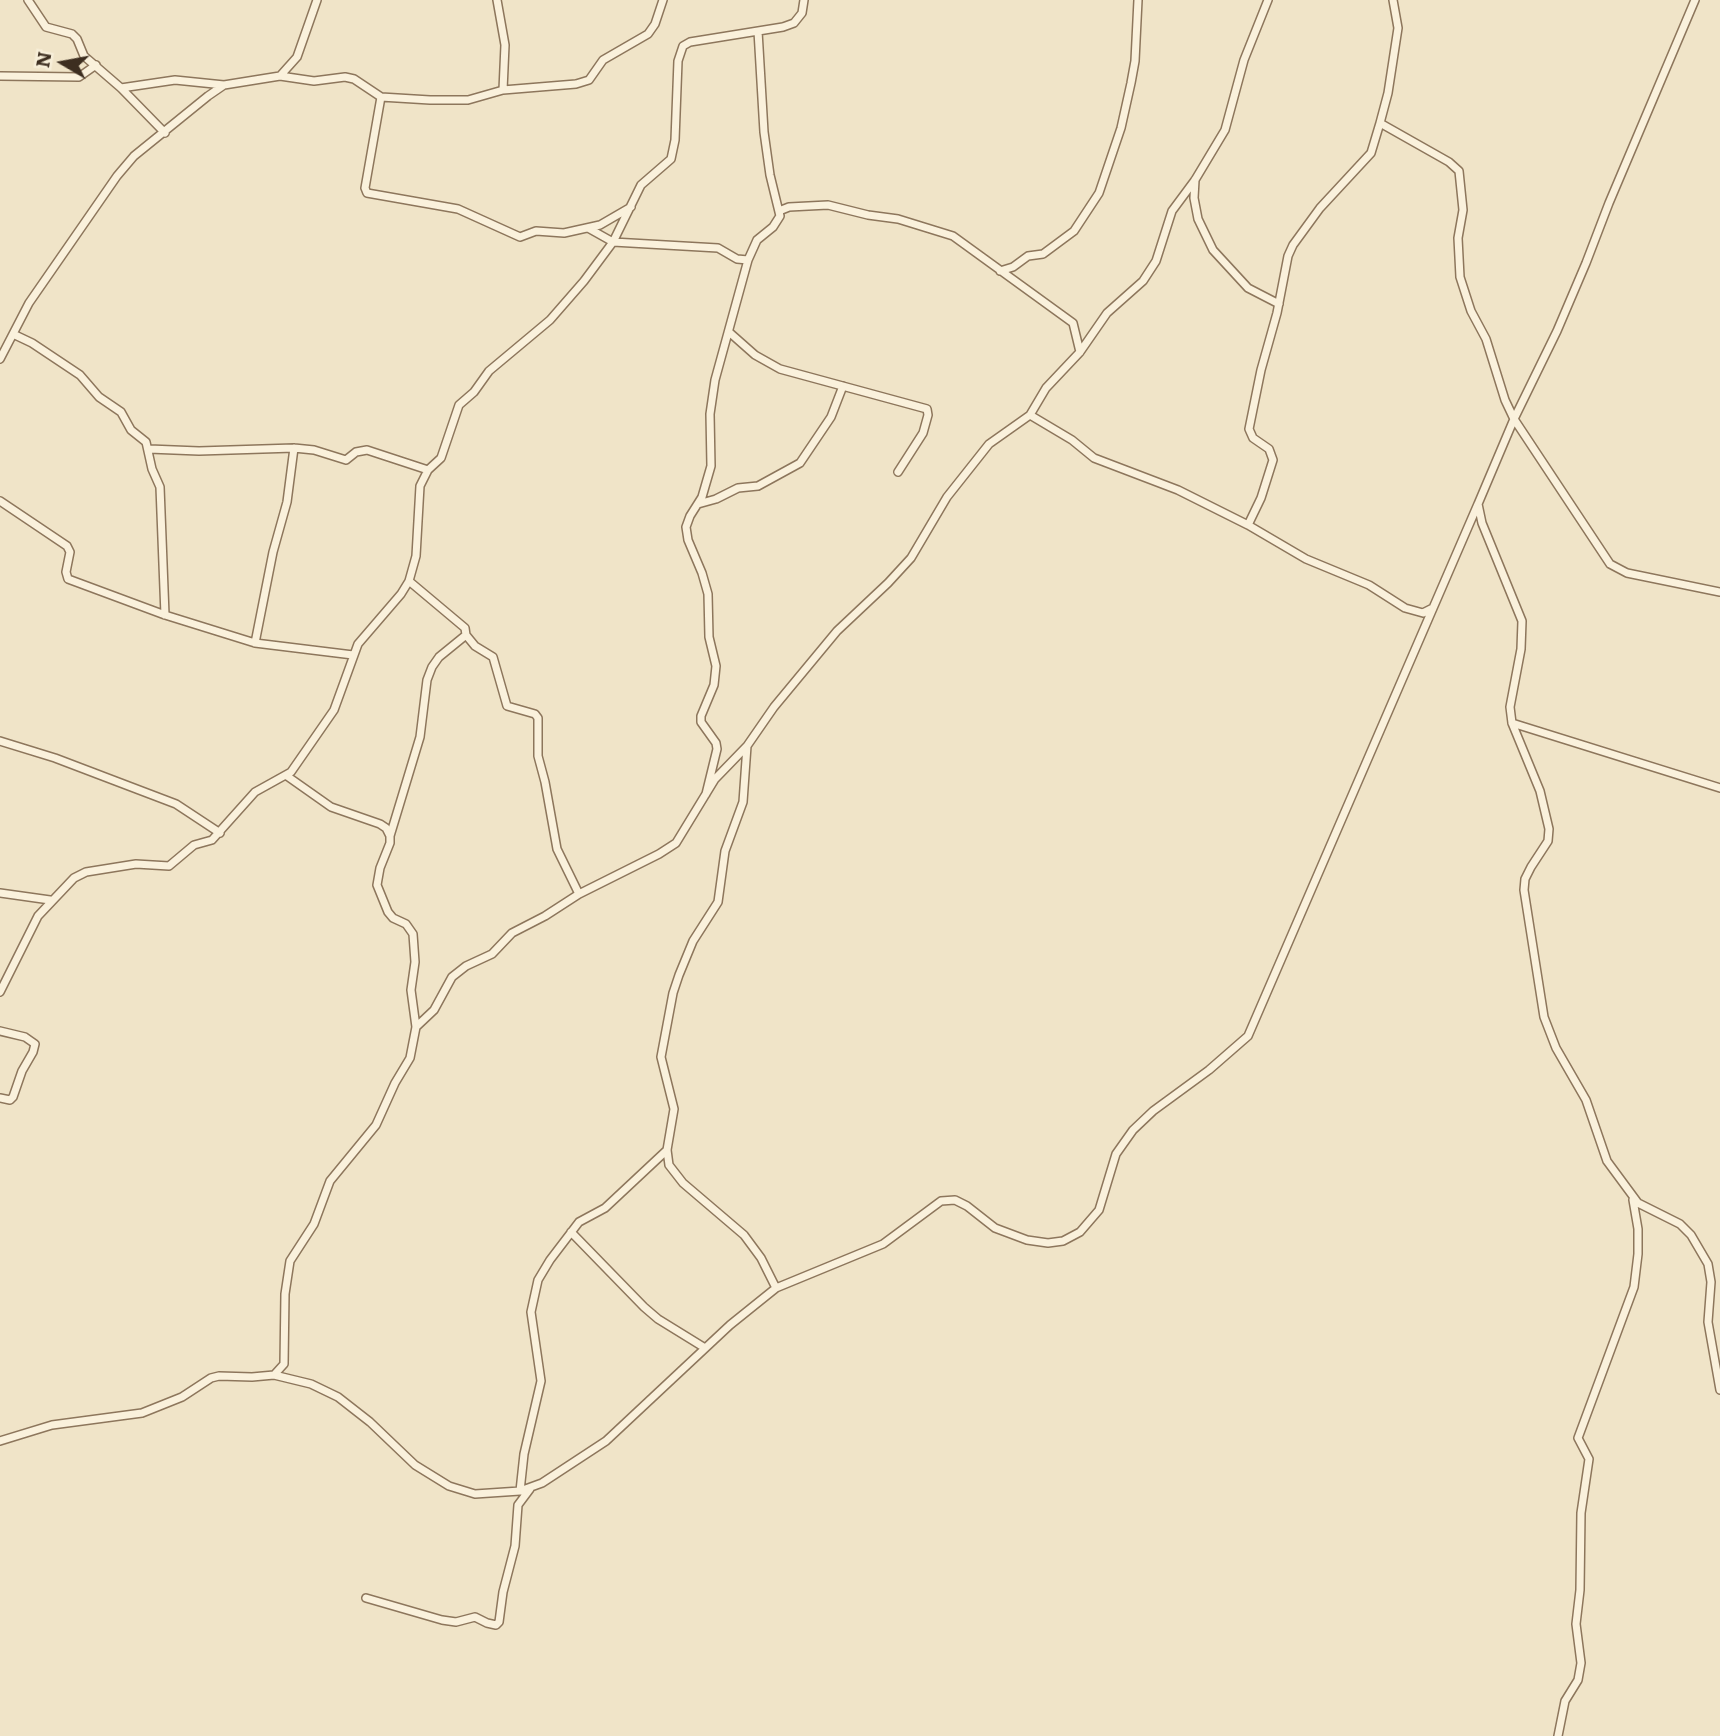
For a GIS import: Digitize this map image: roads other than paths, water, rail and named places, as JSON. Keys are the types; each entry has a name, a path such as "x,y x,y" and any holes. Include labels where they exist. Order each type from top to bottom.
{"street":[{"path":"28,0 46,27 72,34 84,56 121,88 165,133"},
{"path":"280,76 297,57 317,0"},
{"path":"497,0 505,45 503,90"},
{"path":"121,88 175,80 224,85 280,76 314,81 345,77 354,79 381,97 468,100 503,90 586,82 603,60 648,34 655,24 663,0"},
{"path":"0,992 33,925 50,900 80,874 136,864 169,866 194,845 212,840 255,792 287,776 329,720 353,655 363,636 401,594 409,581 418,541 420,486 428,470 441,458 459,405 474,392 489,371 550,320 584,281 613,242 645,180 668,162 674,152 678,61 683,46 690,42 794,23 802,13 804,0"},
{"path":"1000,271 1013,267 1028,256 1043,254 1074,231 1099,193 1121,128 1131,83 1135,61 1138,0"},
{"path":"416,1027 434,1010 447,984 458,972 492,954 512,933 676,843 715,779 747,746 774,707 837,631 911,558 947,497 989,444 1030,415 1046,388 1080,352 1107,313 1134,290 1150,270 1160,250 1171,211 1195,180 1225,130 1244,60 1268,0"},
{"path":"1248,525 1261,498 1273,460 1269,449 1253,438 1249,429 1286,266 1293,245 1320,208 1371,153 1388,93 1398,28 1393,0"},
{"path":"0,1441 52,1425 152,1410 219,1376 251,1377 274,1374 318,1387 348,1403 415,1465 449,1486 475,1494 520,1491 572,1465 606,1441 705,1348 776,1288 883,1244 931,1207 948,1199 967,1206 995,1228 1027,1240 1048,1243 1063,1241 1087,1226 1099,1210 1116,1154 1133,1130 1248,1036 1514,419 1572,297 1695,0"},
{"path":"706,794 717,749 716,743 701,722 701,716 715,685 716,666 709,637 708,594 688,540 686,527 698,504 711,466 710,414 717,370 748,260 757,240 778,221 779,211 770,175 764,132 758,31"},
{"path":"0,76 79,77 87,74 96,65"},
{"path":"0,359 29,303 117,176 134,156 224,85"},
{"path":"381,97 365,188 367,194 458,209 516,237 536,231 564,233 606,223 631,207"},
{"path":"1380,123 1449,162 1459,171 1463,210 1458,238 1460,277 1471,311 1486,339 1505,400 1514,419 1610,564 1627,573 1720,592"},
{"path":"1195,180 1194,198 1198,219 1213,250 1248,288 1279,304"},
{"path":"779,211 796,206 828,205 898,219 960,239 1073,323 1080,352"},
{"path":"587,227 613,242 718,248 737,259 748,260"},
{"path":"729,332 755,355 780,369 927,409 923,433 898,472"},
{"path":"0,339 11,337 32,343 80,375 99,397 126,417 131,430 146,442 152,469 160,487 165,615"},
{"path":"698,504 738,488 758,486 800,463 827,424 843,386"},
{"path":"1030,415 1072,440 1094,458 1178,490 1248,525 1306,559 1369,584 1405,608 1419,613 1433,608"},
{"path":"149,449 314,450 346,460 356,452 367,450 428,470"},
{"path":"255,643 287,502 294,449"},
{"path":"0,501 67,546 70,552 66,572 68,579 165,615 255,643 353,655"},
{"path":"1478,504 1482,523 1522,621 1521,649 1510,707 1512,723 1540,791 1549,829 1548,841 1525,879 1524,890 1544,1017 1556,1048 1586,1100 1607,1161 1632,1198 1644,1207 1680,1224 1691,1235 1708,1264 1711,1282 1707,1322 1720,1390"},
{"path":"409,581 465,628 475,646 493,657 507,706 538,718 538,756 557,849 579,894"},
{"path":"274,1374 281,1369 286,1358 286,1286 290,1261 318,1215 330,1181 376,1125 394,1083 410,1058 416,1027 411,998 414,934 406,924 393,918 388,912 377,885 419,737 430,673 439,657 467,635"},
{"path":"1512,723 1720,788"},
{"path":"0,741 55,758 166,800 192,813 220,833"},
{"path":"747,746 743,802 725,850 718,902 693,941 679,975 661,1058 674,1109 667,1150 672,1171 744,1235 761,1258 776,1288"},
{"path":"287,776 331,807 380,824 390,835"},
{"path":"0,893 50,900"},
{"path":"0,1031 24,1037 35,1044 13,1097 10,1100 0,1098"},
{"path":"520,1491 524,1454 541,1381 531,1312 538,1280 571,1231 586,1217 605,1208 667,1150"},
{"path":"1558,1736 1565,1701 1578,1680 1581,1663 1576,1624 1580,1590 1581,1513 1589,1459 1578,1438 1633,1287 1638,1254 1638,1229 1632,1198"},
{"path":"571,1231 644,1307 658,1319 705,1348"},
{"path":"366,1598 442,1620 456,1622 475,1617 496,1625 499,1622 503,1592 515,1546 518,1505 530,1488"}]}
